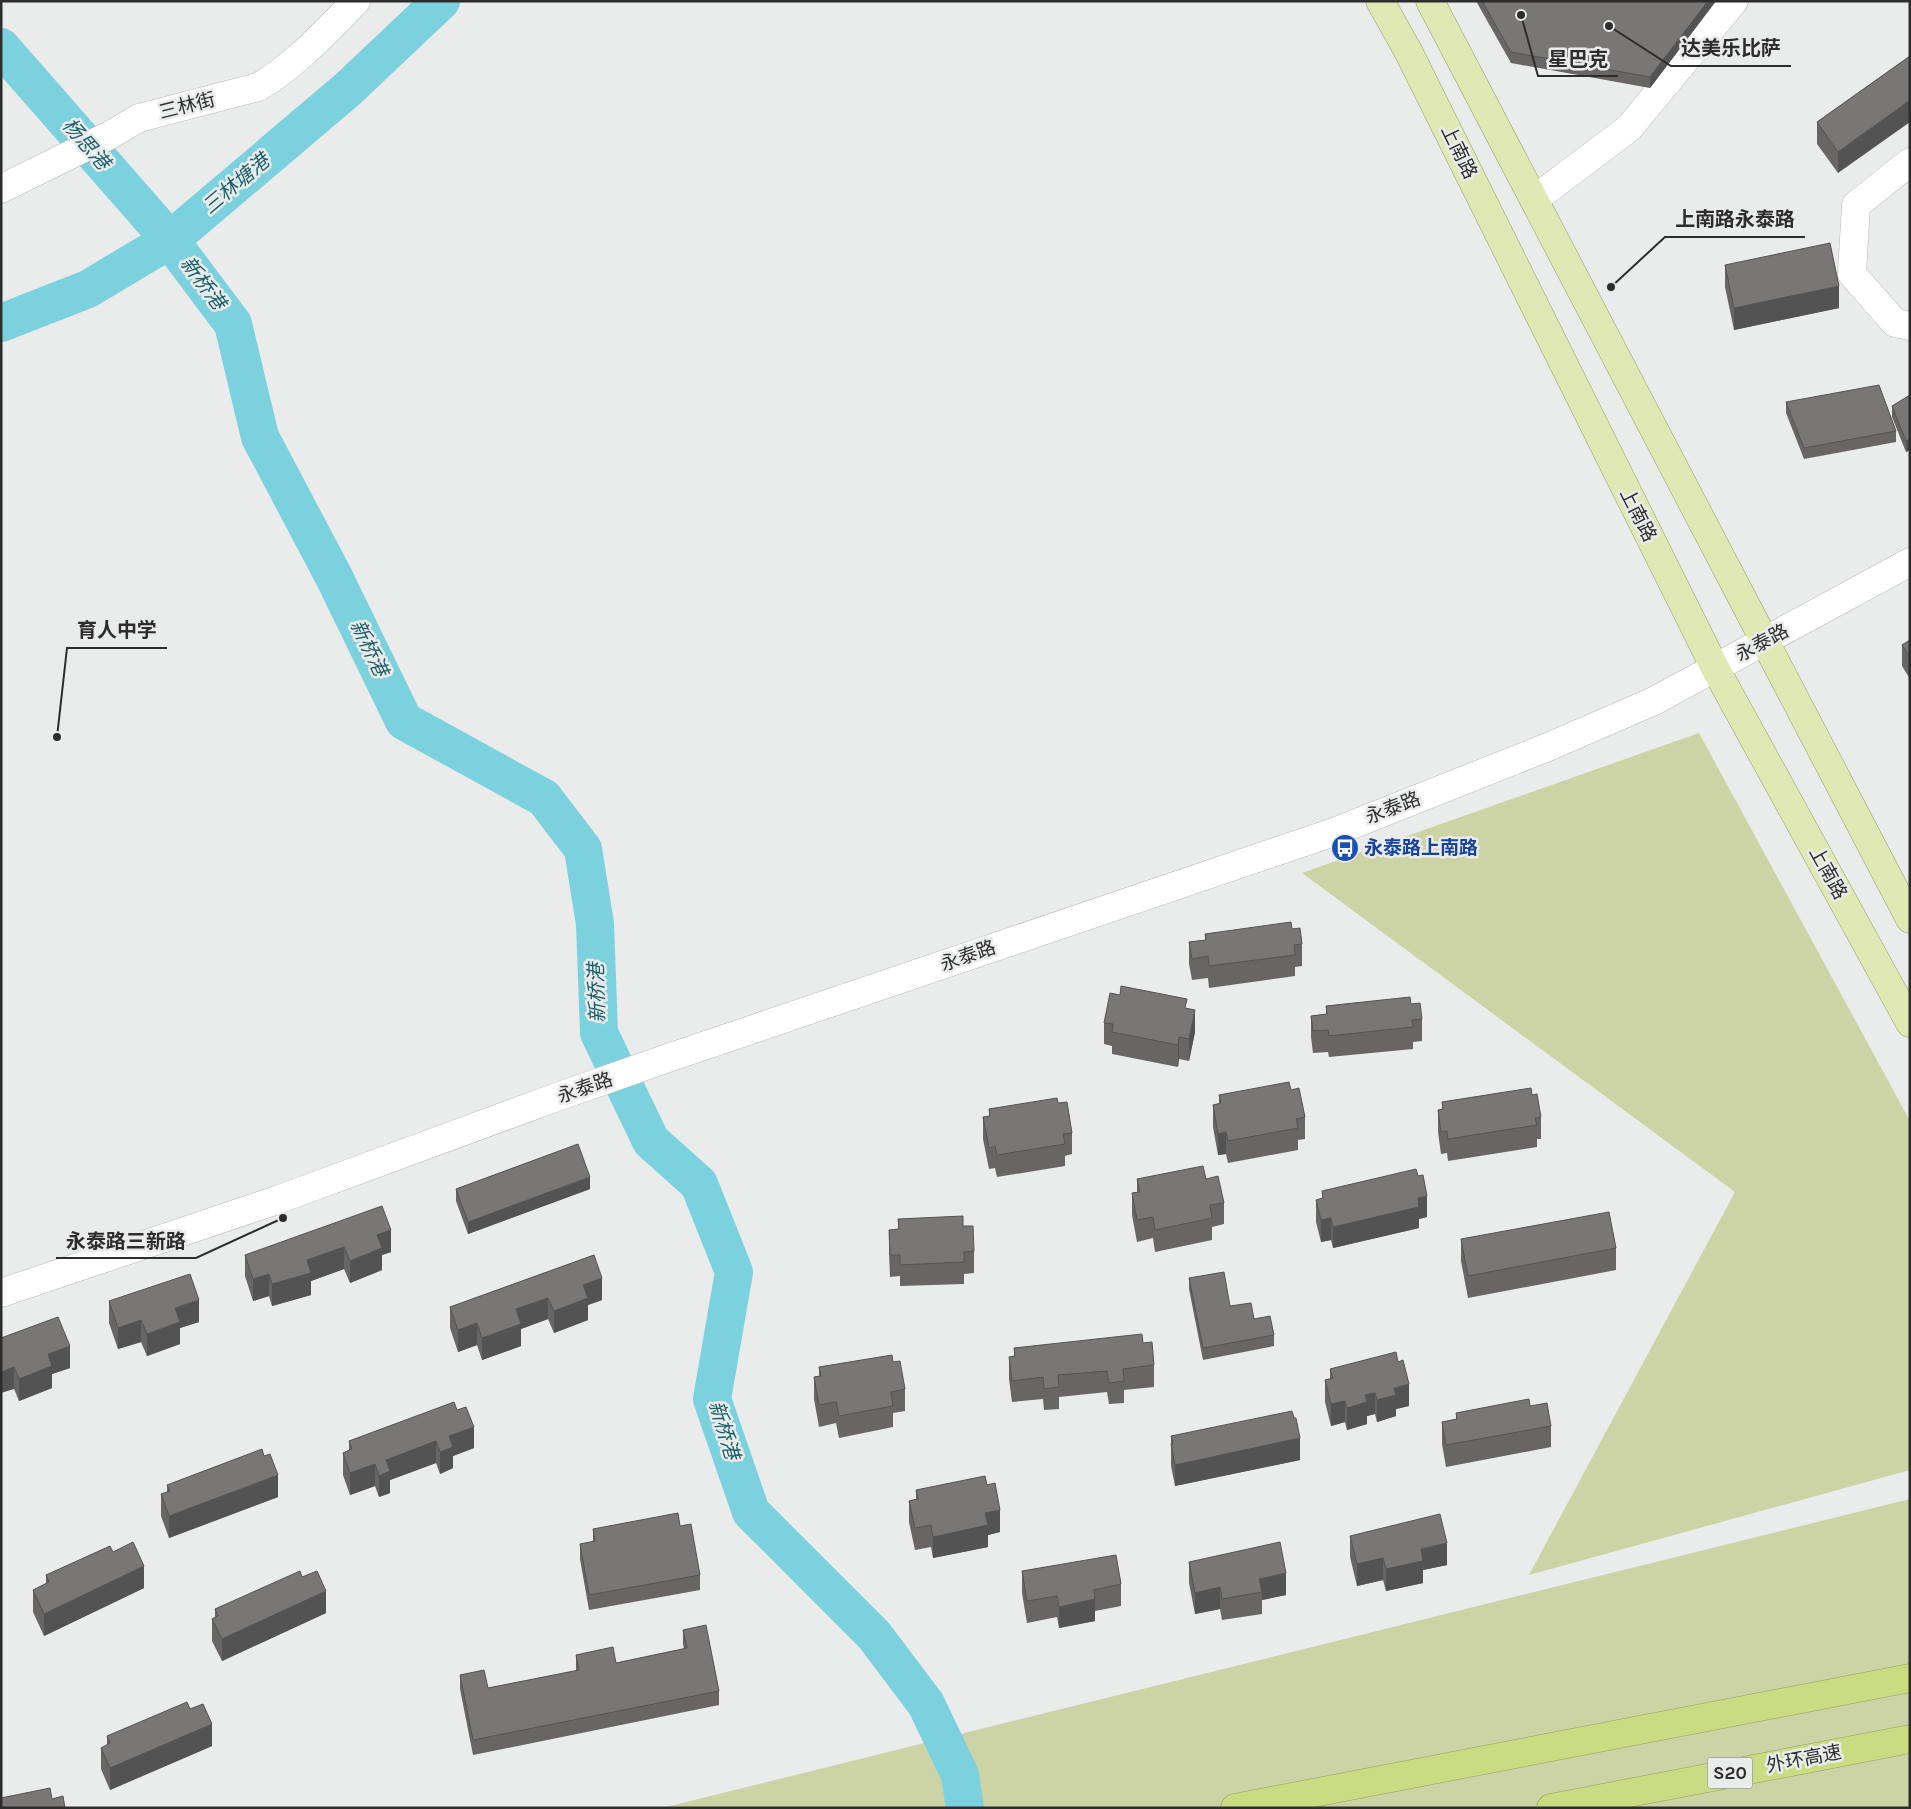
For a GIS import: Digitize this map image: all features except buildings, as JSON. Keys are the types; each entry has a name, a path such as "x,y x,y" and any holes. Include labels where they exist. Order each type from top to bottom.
{"highway":[{"path":"1235,1808 1910,1678"},
{"name":"外环高速","path":"1550,1808 1910,1739"}],"main road":[{"name":"上南路","path":"1380,1 1408,51 1715,668 1910,1023"},
{"path":"1430,1 1766,641 1910,920"}],"street":[{"name":"三林街","path":"1,189 60,161 139,118 240,93 258,86 274,77 294,61 356,1"},
{"path":"1535,199 1629,128 1734,1"},
{"path":"1910,162 1856,205 1852,274 1895,323 1910,326"},
{"name":"永泰路","path":"1,1293 277,1200 668,1058 1334,832 1548,747 1654,701 1910,562"}],"green space":[{"path":"1699,733 1910,1121 1910,1470 1529,1575 1735,1192 1302,873"},
{"path":"1910,1499 1910,1808 662,1808"}],"waterway":[{"name":"三林塘港","path":"1,323 88,289 170,240 348,89 441,1"},
{"name":"新桥港","path":"1,47 170,240 233,324 260,437 334,577 404,721 544,798 583,849 595,924 599,1033 651,1141 699,1184 734,1272 712,1399 751,1512 874,1635 926,1704 960,1775 965,1808"}],"place":[{"name":"星巴克","path":"1521,15"},
{"name":"达美乐比萨","path":"1609,26"},
{"name":"上南路永泰路","path":"1611,287"},
{"name":"育人中学","path":"57,737"},
{"name":"永泰路上南路","path":"1345,848"},
{"name":"永泰路三新路","path":"283,1218"}],"water label":[{"name":"杨思港","path":"86,144"}]}
